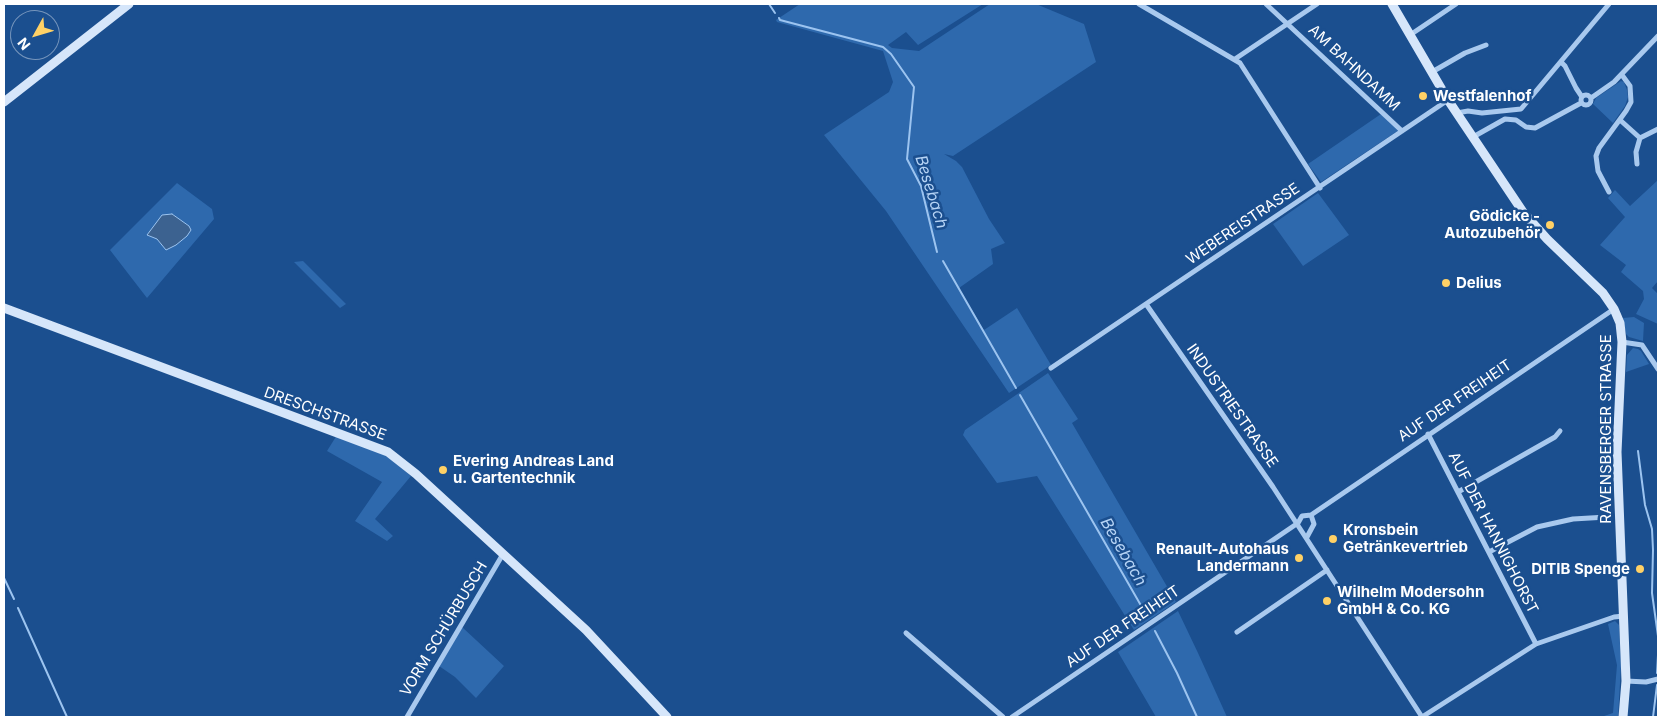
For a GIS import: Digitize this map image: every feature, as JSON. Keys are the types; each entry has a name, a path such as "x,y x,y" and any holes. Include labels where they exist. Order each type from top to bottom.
{"street":[{"path":"4,102 129,4"},
{"path":"1139,4 1240,63 1320,188"},
{"name":"AM BAHNDAMM","path":"1266,4 1402,131"},
{"path":"1235,59 1317,4"},
{"path":"1410,35 1456,4"},
{"path":"1456,111 1482,113 1521,109 1609,4"},
{"name":"RAVENSBERGER STRASSE","path":"1394,5 1448,100 1523,212 1536,229 1593,282 1614,309 1620,323 1622,342 1617,452 1626,681 1623,717"},
{"path":"1473,137 1500,120 1516,120 1530,128 1535,128 1582,103 1588,105 1591,102 1591,98 1603,91 1622,75 1657,40"},
{"path":"1432,72 1466,53 1486,45"},
{"path":"1561,62 1582,97 1582,103"},
{"path":"1609,192 1598,171 1596,156 1599,148 1620,120 1630,102 1630,86 1622,75"},
{"path":"1582,97 1587,95 1591,98"},
{"name":"WEBEREISTRASSE","path":"1050,368 1320,188 1448,100"},
{"path":"1620,120 1640,138"},
{"path":"1637,164 1636,152 1640,138 1658,129"},
{"name":"INDUSTRIESTRASSE","path":"1146,304 1307,537 1422,717"},
{"name":"DRESCHSTRASSE","path":"4,308 388,452 416,474 586,630 667,717"},
{"name":"AUF DER FREIHEIT","path":"1311,515 1614,309"},
{"path":"1622,342 1642,345 1658,369"},
{"path":"1458,492 1555,437 1560,431"},
{"name":"AUF DER HANNIGHORST","path":"1428,434 1536,644"},
{"path":"1298,524 1302,516 1311,515 1314,524 1307,537"},
{"path":"1489,552 1537,527 1573,519 1607,517"},
{"name":"AUF DER FREIHEIT","path":"1012,717 1298,524"},
{"name":"VORM SCHÜRBUSCH","path":"407,717 503,554"},
{"path":"1236,632 1327,570"},
{"path":"1422,717 1536,644 1614,617 1624,616"},
{"path":"906,633 1003,717"},
{"path":"1626,681 1646,682 1658,679"}],"shaded area":[{"path":"800,4 983,4 918,45 906,32 888,45 892,48 919,51 990,4 1036,4 1084,24 1096,62 953,156 944,154 962,167 989,219 1005,243 991,249 993,264 959,288 984,330 1017,308 1051,365 1009,393 886,211 824,135 889,92 893,82 883,51 777,22 776,20"},
{"path":"1621,81 1624,82 1628,97 1625,106 1613,123 1593,104 1596,98"},
{"path":"1381,114 1399,130 1321,182 1308,164"},
{"path":"1658,180 1658,281 1652,288 1658,294 1658,324 1636,314 1644,299 1643,291 1621,272 1626,265 1600,245 1625,217 1608,198 1615,190 1630,206"},
{"path":"177,183 212,209 214,219 147,298 110,250","holes":["172,214 189,226 166,250 157,239 148,235"]},
{"path":"1318,193 1349,235 1303,266 1273,224"},
{"path":"172,214 189,226 191,230 176,245 166,250 157,239 147,235 162,215"},
{"path":"303,261 346,304 340,308 294,262"},
{"path":"1634,317 1644,323 1643,341 1629,337 1626,334 1623,318"},
{"path":"1633,348 1641,351 1649,364 1626,372 1627,355"},
{"path":"1048,373 1078,419 1072,423 1176,602 1134,630 1037,476 997,483 963,435 965,430"},
{"path":"337,435 387,456 411,476 375,519 393,536 387,541 355,521 382,482 327,451"},
{"path":"1178,611 1227,717 1156,717 1118,652"},
{"path":"1615,621 1619,625 1621,666 1618,717 1601,717 1613,713 1617,665 1608,624"},
{"path":"462,627 504,666 476,698 455,677 439,666"}],"waterway":[{"name":"Besebach","path":"769,4 775,13"},
{"name":"Besebach","path":"779,18 780,20 883,47 891,54 914,87 907,159 921,186 937,252"},
{"name":"Besebach","path":"943,261 1016,388"},
{"name":"Besebach","path":"1020,395 1147,616"},
{"path":"1638,451 1645,505 1652,529 1652,593 1658,636"},
{"path":"4,578 14,599"},
{"path":"18,608 67,717"},
{"name":"Besebach","path":"1155,631 1197,717"},
{"path":"1657,673 1658,655"},
{"path":"1653,717 1657,685"}],"place":[{"name":"Westfalenhof","path":"1423,96"},
{"name":"Gödicke - Autozubehör","path":"1550,225"},
{"name":"Delius","path":"1446,283"},
{"name":"Evering Andreas Land u. Gartentechnik","path":"443,470"},
{"name":"Kronsbein Getränkevertrieb","path":"1333,539"},
{"name":"Renault-Autohaus Landermann","path":"1299,558"},
{"name":"DITIB Spenge","path":"1640,569"},
{"name":"Wilhelm Modersohn GmbH & Co. KG","path":"1327,601"}]}
